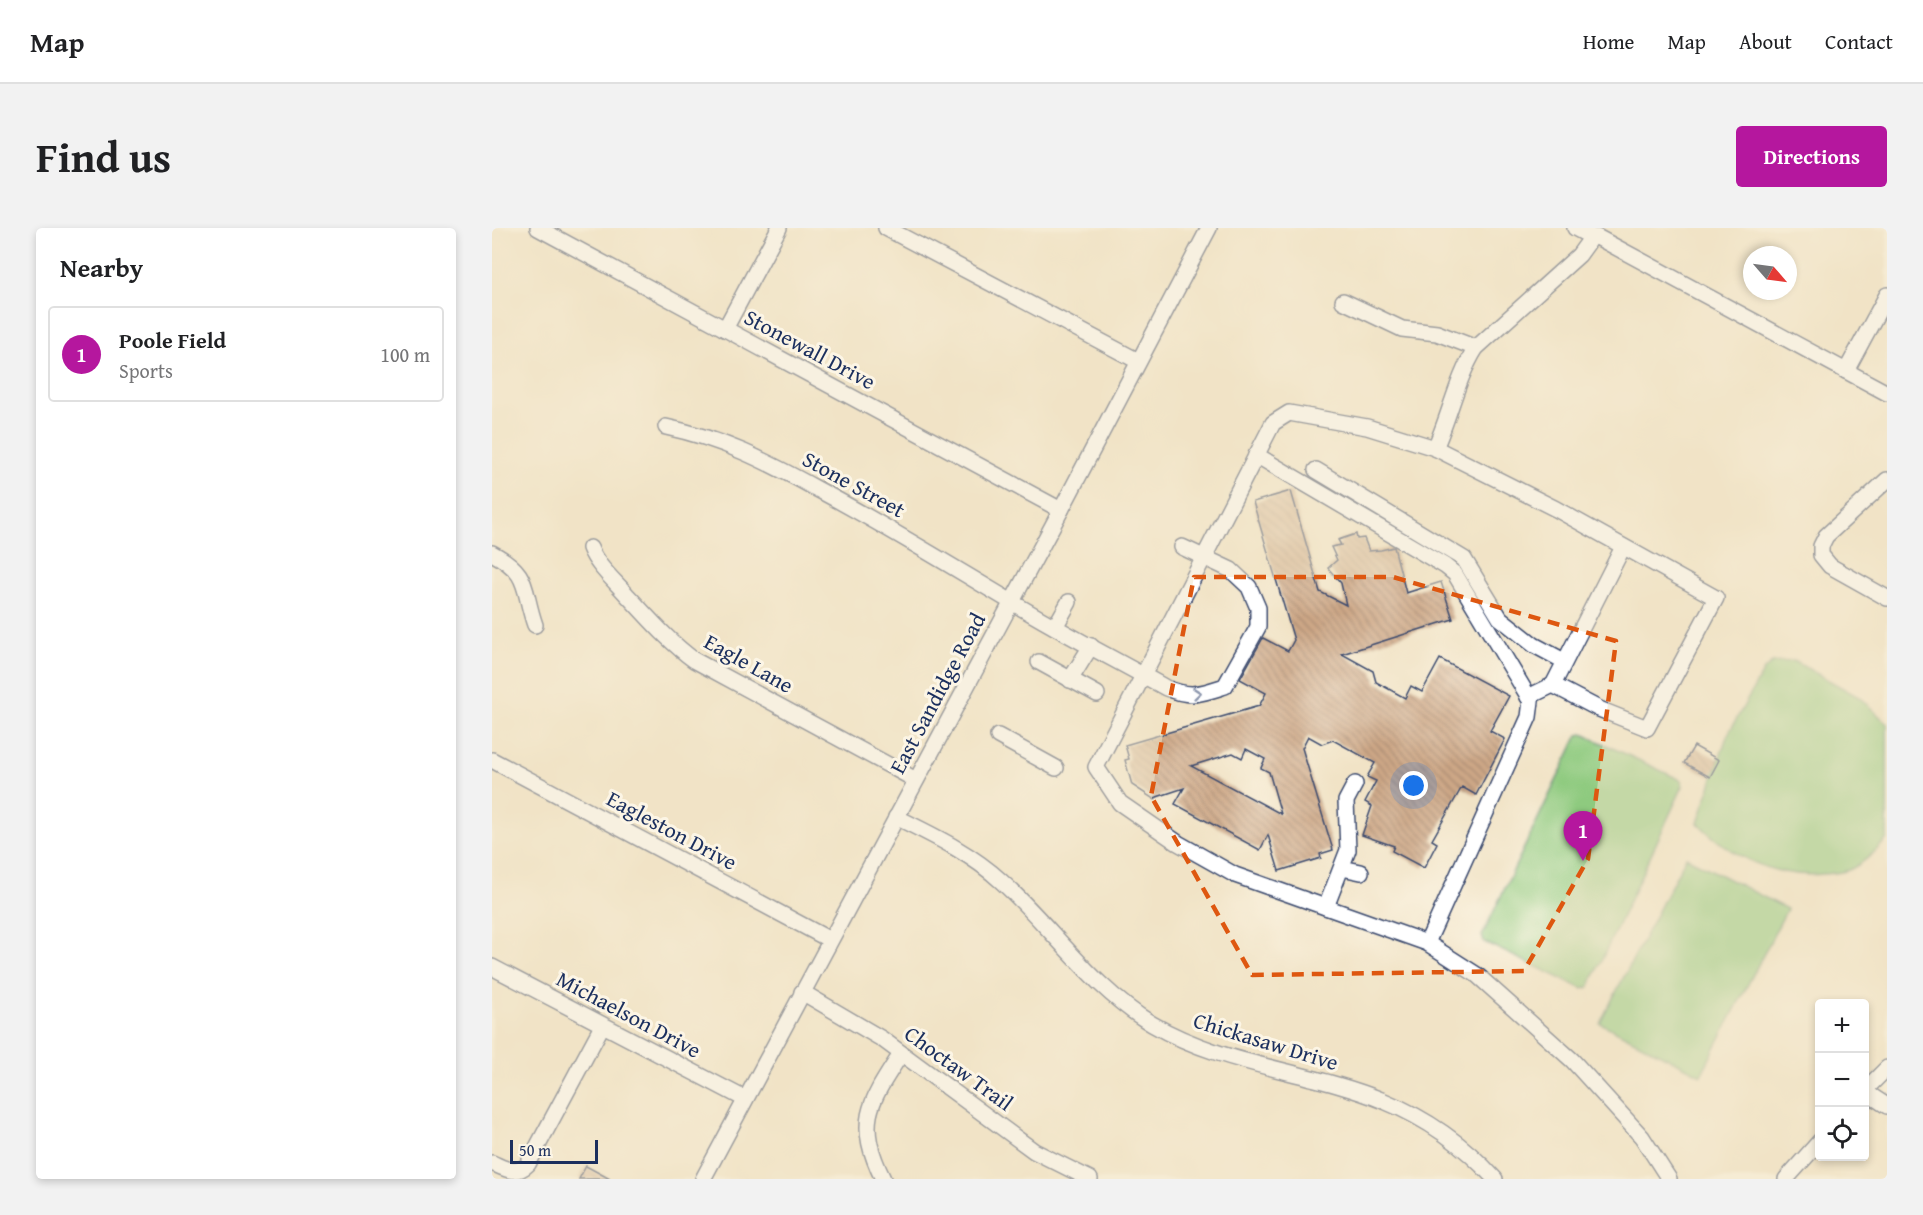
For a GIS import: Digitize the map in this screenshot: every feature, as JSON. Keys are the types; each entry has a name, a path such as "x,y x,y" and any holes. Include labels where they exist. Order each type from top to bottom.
{"street":[{"name":"Stonewall Drive","path":"538,228 1060,510"},
{"path":"725,329 779,228"},
{"path":"886,228 1138,361"},
{"name":"East Sandidge Road","path":"703,1179 1209,228"},
{"path":"1575,228 1597,234 1887,393"},
{"path":"1435,448 1446,424 1466,364 1476,348 1579,255 1597,234"},
{"path":"1846,371 1887,295"},
{"path":"1343,301 1402,329 1437,333 1476,348"},
{"path":"1552,685 1599,709 1647,728 1716,598 1556,509 1435,448 1367,427 1289,413 1273,423 1096,767 1120,803 1178,843 1235,875 1427,943 1477,975 1572,1060 1642,1137 1669,1179"},
{"name":"Stone Street","path":"666,427 720,441 774,466 916,544 1011,602 1166,688 1184,694 1201,694 1225,686 1258,627 1258,608 1249,587 1231,570 1182,547"},
{"path":"1256,455 1455,574 1531,701 1528,717 1438,900 1427,943"},
{"path":"1316,470 1464,559 1500,618 1534,645 1564,661"},
{"path":"1887,480 1826,536 1821,555 1830,566 1887,598"},
{"path":"1528,696 1552,685 1623,547"},
{"name":"Eagle Lane","path":"590,548 607,573 650,621 694,660 916,780"},
{"path":"492,553 509,563 521,577 535,625"},
{"path":"1055,627 1069,602"},
{"path":"1070,680 1091,646"},
{"path":"1039,662 1097,694"},
{"path":"998,736 1056,768"},
{"name":"Eagleston Drive","path":"492,760 830,940"},
{"path":"1326,907 1348,850 1346,801 1355,784"},
{"name":"Chickasaw Drive","path":"896,816 944,841 999,878 1025,903 1077,961 1112,994 1152,1024 1191,1044 1226,1057 1356,1091 1386,1102 1446,1136 1483,1166 1495,1179"},
{"path":"1342,868 1361,872"},
{"name":"Michaelson Drive","path":"492,967 745,1099"},
{"name":"Choctaw Trail","path":"802,992 864,1028 1034,1151 1090,1179"},
{"path":"492,1163 508,1170 522,1171 528,1164 602,1026"},
{"path":"883,1179 868,1143 868,1114 877,1093 901,1054"},
{"path":"1869,1086 1887,1068"},
{"path":"1869,1094 1887,1106"},
{"path":"1786,1179 1815,1147"}],"highlighted area":[{"path":"1194,577 1393,577 1616,641 1588,859 1524,971 1252,975 1151,796"}],"green space":[{"path":"1794,661 1859,697 1887,723 1887,839 1866,860 1845,871 1806,875 1772,869 1755,863 1725,846 1698,823 1727,736 1764,670 1772,663"},
{"path":"1583,734 1681,780 1683,786 1589,987 1583,989 1484,942 1482,936 1578,735"},
{"path":"1686,857 1787,909 1701,1075 1600,1023"}],"building":[{"path":"1291,491 1320,592 1346,605 1341,583 1328,568 1337,560 1331,547 1341,545 1338,540 1356,534 1357,539 1364,538 1369,551 1394,547 1406,593 1441,582 1453,619 1342,654 1373,671 1376,682 1405,698 1411,686 1422,692 1440,659 1509,696 1490,731 1505,739 1476,795 1462,787 1432,840 1437,843 1424,868 1392,851 1394,846 1362,835 1372,806 1365,802 1376,781 1367,777 1375,763 1333,740 1322,744 1308,736 1302,748 1333,850 1320,854 1321,858 1279,871 1268,835 1260,850 1175,804 1184,788 1157,797 1155,800 1132,785 1125,760 1129,759 1125,745 1259,706 1266,693 1240,679 1263,638 1288,651 1294,640 1253,502","holes":["1246,749 1265,759 1261,768 1269,772 1281,814 1191,766 1233,753 1242,758"]},
{"path":"1694,746 1719,760 1710,777 1684,763"},
{"path":"586,1166 610,1179 579,1179"}],"place":[{"name":"Poole Field","path":"1583,861"}]}
